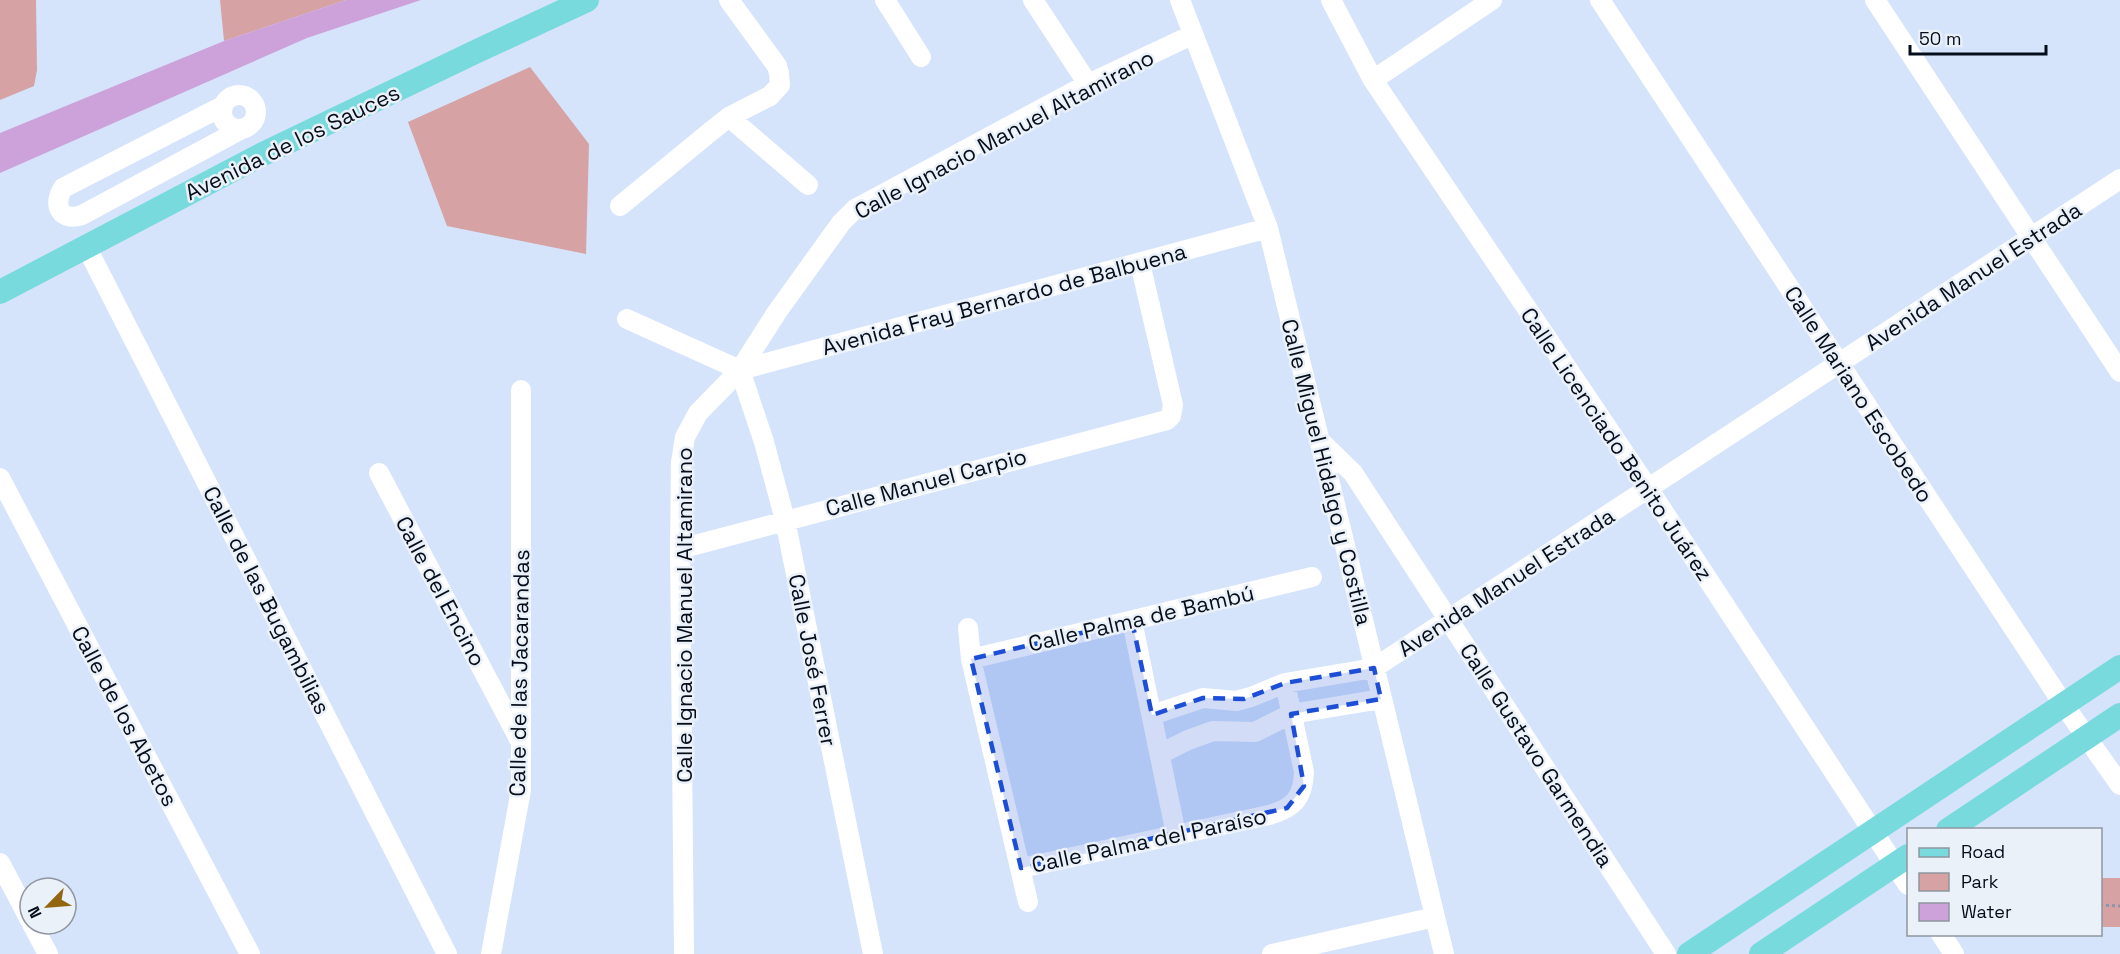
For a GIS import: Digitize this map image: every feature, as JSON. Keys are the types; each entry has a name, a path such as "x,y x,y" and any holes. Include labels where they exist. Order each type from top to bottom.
{"main road":[{"name":"Avenida de los Sauces","path":"0,292 260,156 587,0"},
{"path":"1689,954 2120,667"},
{"path":"1951,828 2120,715"},
{"path":"1761,954 1902,860"}],"street":[{"path":"620,206 729,117 770,96 777,89 780,79 777,66 729,0"},
{"path":"885,0 921,57"},
{"path":"1033,0 1088,84"},
{"name":"Calle Miguel Hidalgo y Costilla","path":"1180,0 1268,228 1444,954"},
{"name":"Calle Licenciado Benito Juárez","path":"1331,0 1372,80 1648,489 1873,831 1902,860 1907,881"},
{"path":"1372,80 1492,0"},
{"name":"Calle Mariano Escobedo","path":"1600,0 2064,705 2120,786"},
{"path":"1875,0 2120,372"},
{"name":"Calle Ignacio Manuel Altamirano","path":"684,954 680,549 681,462 685,437 703,408 740,370 783,303 841,223 855,209 1088,84 1192,35"},
{"path":"238,95 251,100 255,105 255,118 252,124 82,215 69,217 63,214 58,206 58,197 63,188 223,106 232,97 238,95"},
{"path":"223,106 222,113 228,125 243,129 260,156"},
{"path":"729,117 808,185"},
{"name":"Avenida Manuel Estrada","path":"1374,668 2120,179"},
{"name":"Avenida Fray Bernardo de Balbuena","path":"740,370 1268,228"},
{"name":"Calle de las Bugambilias","path":"86,246 447,954"},
{"name":"Calle Manuel Carpio","path":"680,549 785,519 1167,420 1171,416 1173,405 1140,263"},
{"path":"627,319 740,370"},
{"name":"Calle José Ferrer","path":"740,370 764,442 785,519 873,954"},
{"name":"Calle de las Jacarandas","path":"491,954 521,790 521,390"},
{"name":"Calle Gustavo Garmendia","path":"1320,442 1353,473 1666,954"},
{"name":"Calle del Encino","path":"379,473 521,741"},
{"name":"Calle de los Abetos","path":"0,478 250,954"},
{"name":"Calle Palma de Bambú","path":"971,659 1312,577"},
{"path":"1132,621 1176,834"},
{"path":"968,628 971,659 1028,902"},
{"path":"1152,715 1203,698 1244,699 1285,683 1374,668"},
{"name":"Calle Palma del Paraíso","path":"1020,868 1278,812 1295,802 1304,786 1304,772 1285,683"},
{"path":"1160,754 1201,735 1221,731 1255,732 1291,714 1381,699"},
{"path":"0,863 18,897"},
{"path":"1272,954 1435,917"},
{"path":"38,936 48,954"},
{"path":"1942,936 1954,954"}],"path":[{"path":"2102,905 2120,906"}],"highlighted area":[{"path":"1132,621 1152,715 1203,698 1244,699 1285,683 1374,668 1381,699 1291,714 1304,786 1287,808 1021,868 971,659"}],"green space":[{"path":"0,0 36,0 37,70 34,86 0,100"},
{"path":"220,0 346,0 224,41"},
{"path":"530,67 589,144 586,254 447,226 408,122"},
{"path":"2102,878 2120,878 2120,927 2102,927"}],"water":[{"path":"346,0 421,0 307,38 0,173 0,133 224,41"}]}
